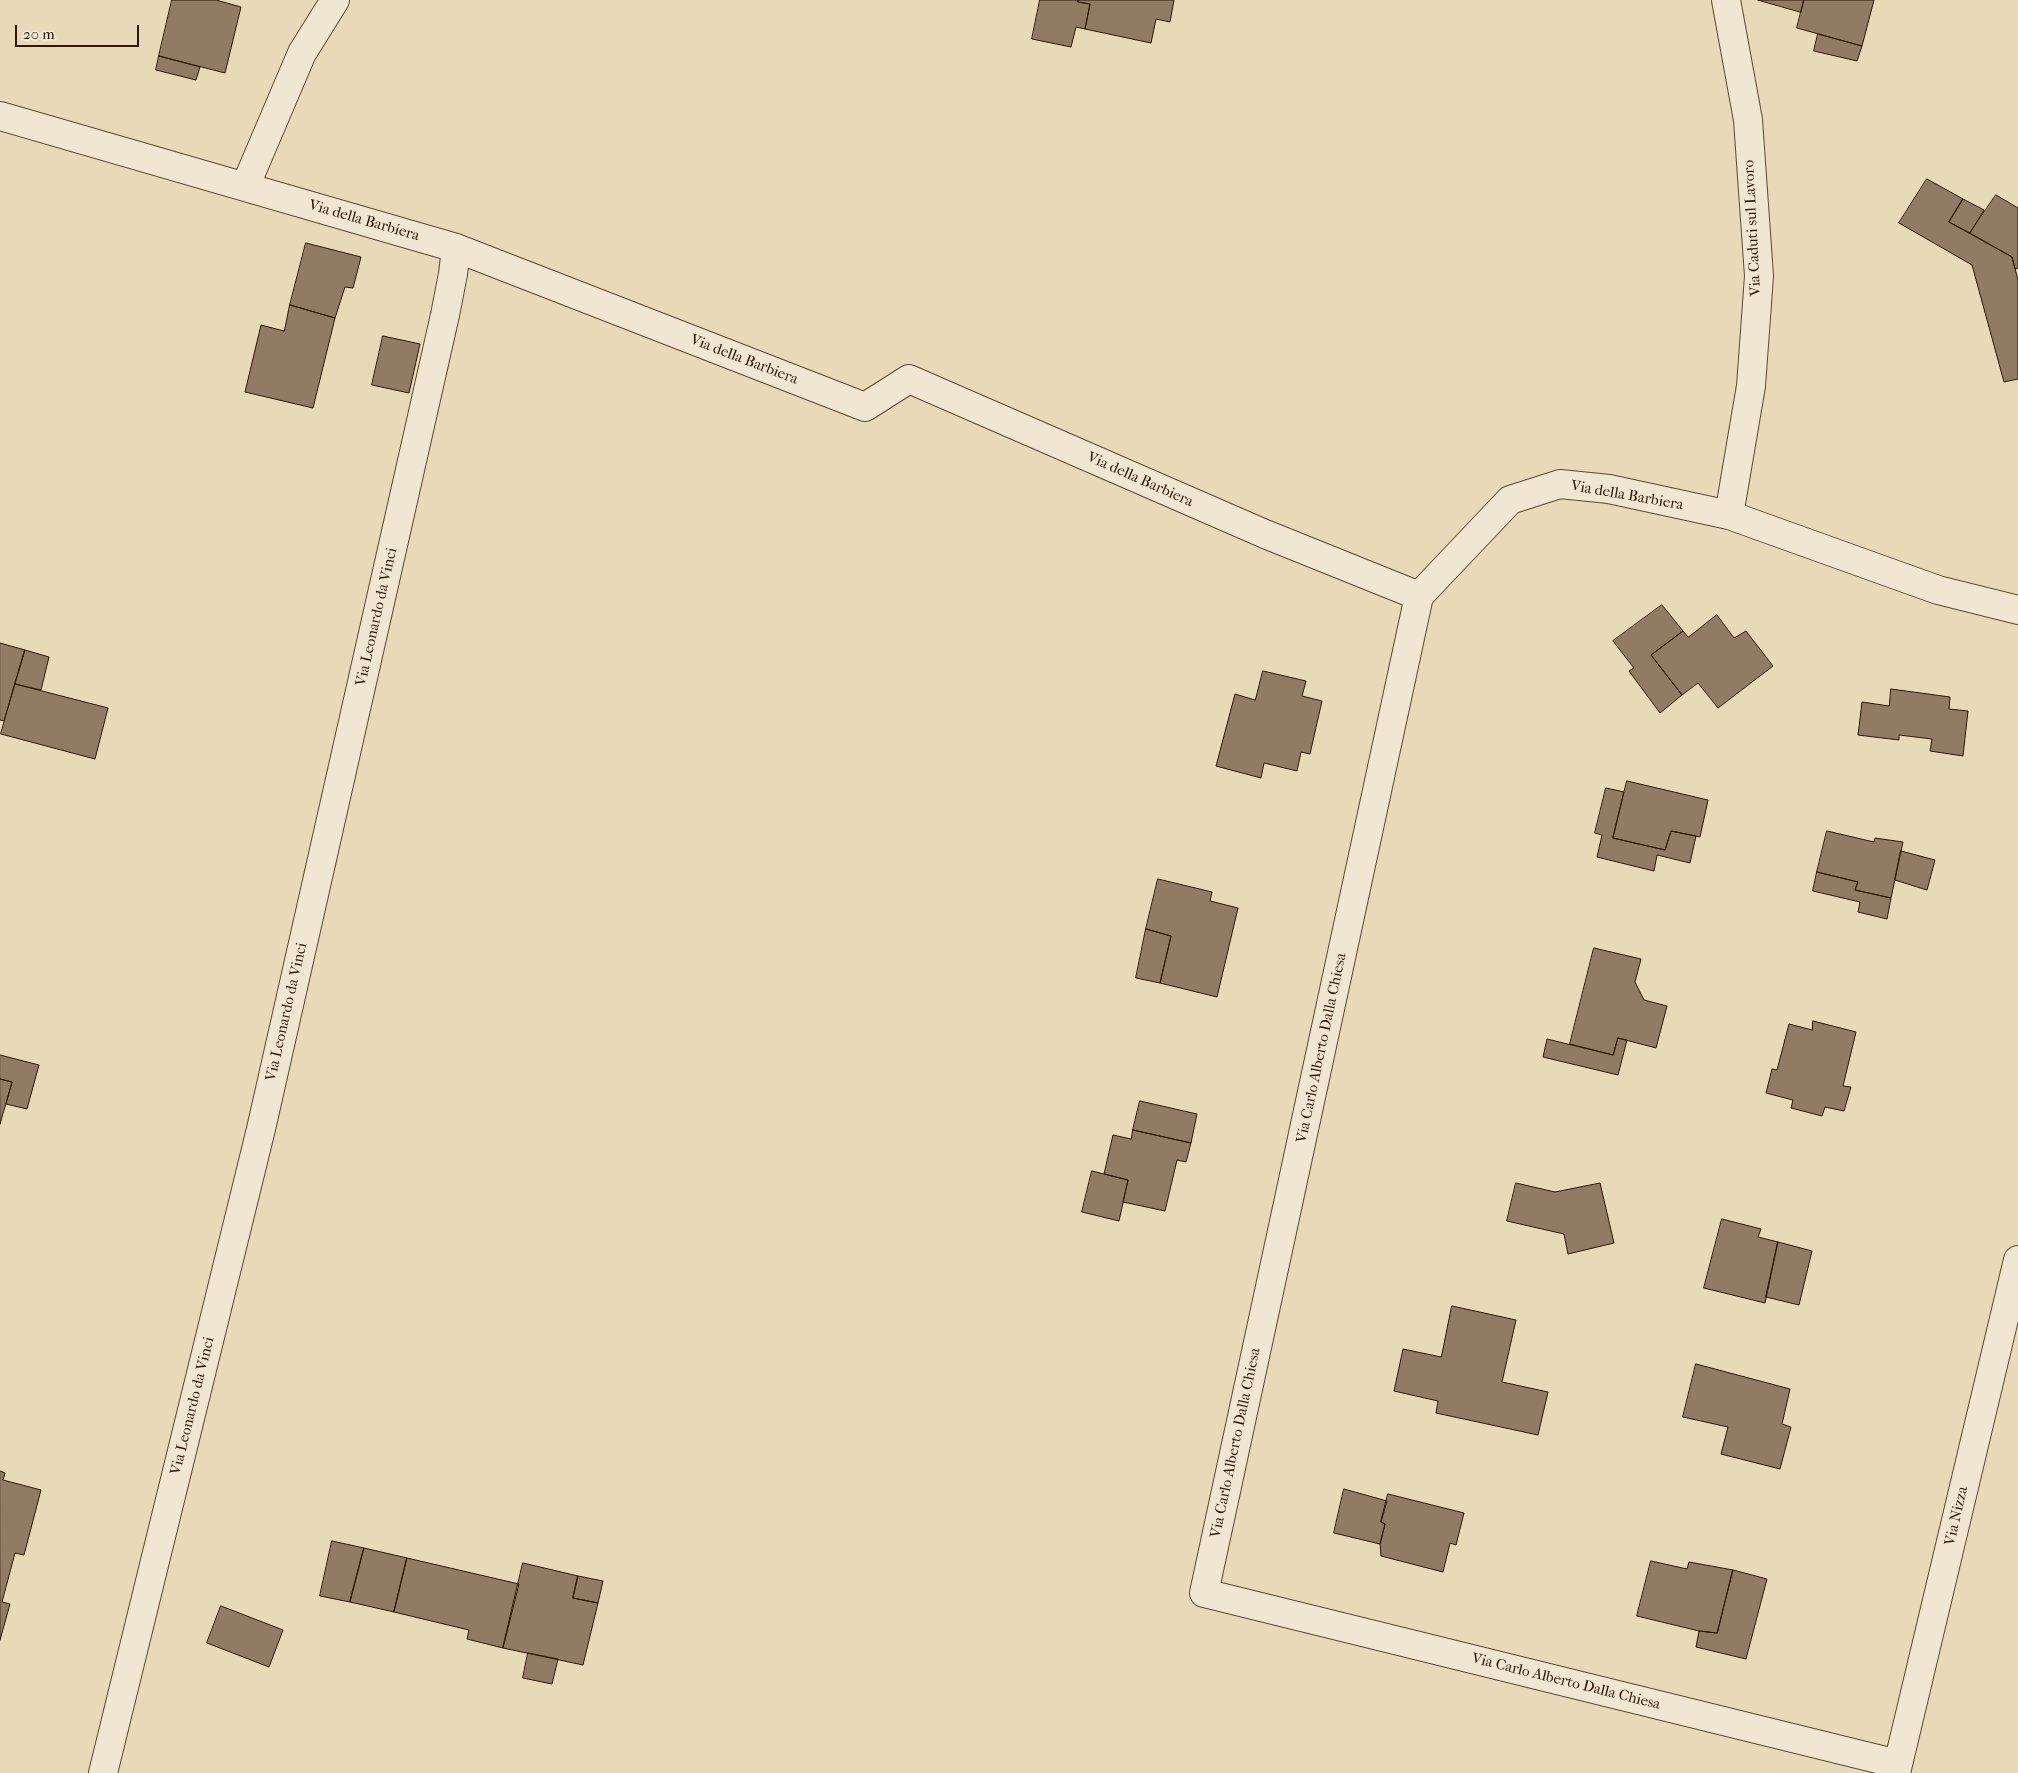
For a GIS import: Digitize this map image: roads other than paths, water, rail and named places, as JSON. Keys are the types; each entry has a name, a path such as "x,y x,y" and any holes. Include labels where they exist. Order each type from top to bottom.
{"street":[{"path":"245,187 302,53 334,0"},
{"name":"Via Caduti sul Lavoro","path":"1726,0 1748,120 1759,276 1750,386 1729,515"},
{"name":"Via della Barbiera","path":"0,116 456,248 865,407 909,379 1265,534 1419,596 1510,500 1560,484 1609,489 1729,515 1938,590 2018,610"},
{"name":"Via Leonardo da Vinci","path":"103,1773 263,1120 445,316 456,248"},
{"name":"Via Carlo Alberto Dalla Chiesa","path":"1419,596 1204,1593 1897,1769"},
{"name":"Via Nizza","path":"1897,1769 2018,1260"}]}
